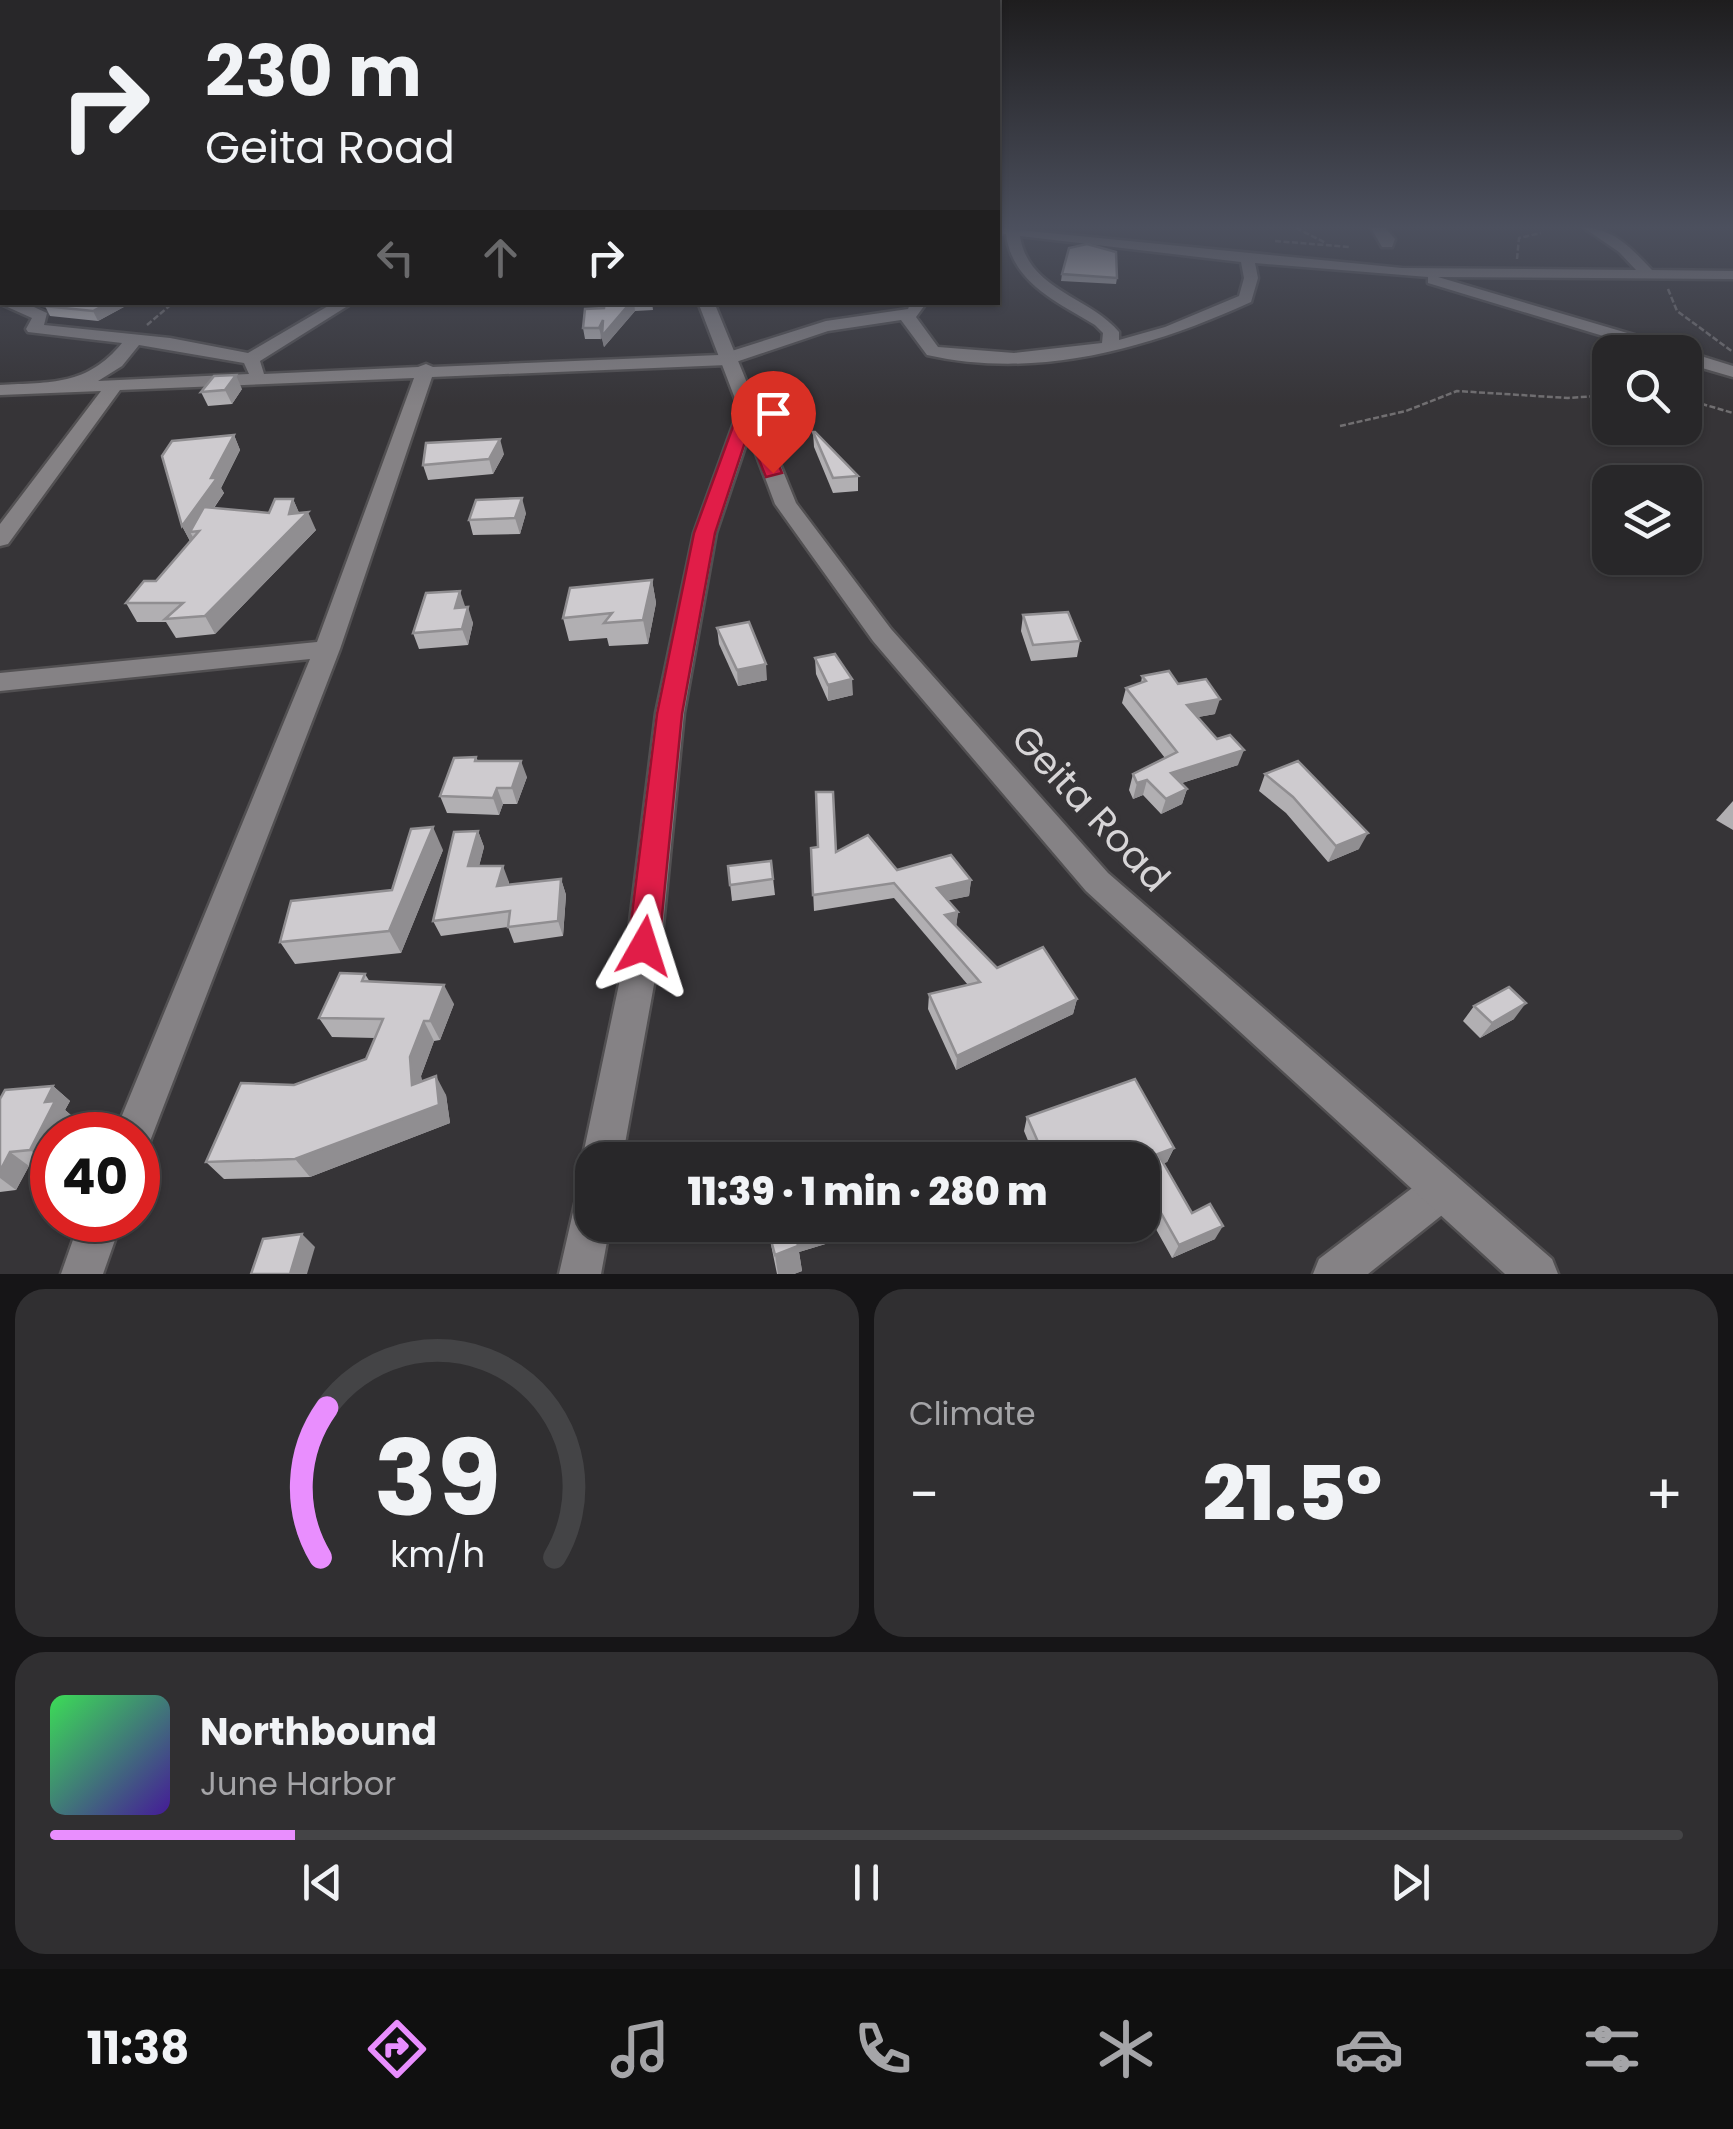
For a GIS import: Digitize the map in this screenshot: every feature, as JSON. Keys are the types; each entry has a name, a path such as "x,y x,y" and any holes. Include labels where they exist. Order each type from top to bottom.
{"street":[{"path":"1048,287 1101,322 1111,332 1110,348"},
{"path":"904,314 922,343 933,350 984,360 1053,359 1164,332 1246,299 1248,287"},
{"path":"1454,287 1615,335"},
{"path":"14,305 41,316 34,328 133,340 255,368 343,305"},
{"name":"Geita Road","path":"707,305 786,504 882,636 1097,882 1537,1274"},
{"path":"0,390 116,384 255,368 426,369 727,358 826,326 914,312 918,305"},
{"path":"76,386 116,362 133,340"},
{"path":"1702,362 1733,372"},
{"path":"142,1112 327,650 426,369"},
{"path":"0,539 116,384"},
{"path":"606,1142 644,946 670,714 701,551 748,410"},
{"path":"0,682 327,650"},
{"path":"1334,1274 1442,1190"},
{"path":"82,1274 93,1242"},
{"path":"580,1274 586,1242"}],"path":[{"path":"1666,287 1677,310 1733,352"},
{"path":"133,340 170,305"},
{"path":"1340,426 1406,411 1457,391 1592,396"},
{"path":"1702,403 1733,413"}],"building":[{"path":"46,305 104,305 93,311"},
{"path":"628,305 602,336 603,320 599,328 583,328 585,309"},
{"path":"236,375 225,390 201,392 214,376"},
{"path":"815,432 858,476 833,478"},
{"path":"234,435 211,478 217,478 182,526 162,456 172,441"},
{"path":"500,439 489,459 423,465 426,443"},
{"path":"522,498 515,518 469,520 476,500"},
{"path":"275,499 293,499 289,514 308,512 205,616 165,619 183,603 126,603 144,581 156,581 199,531 190,532 204,507 269,513"},
{"path":"652,580 643,620 604,623 612,613 563,618 570,588"},
{"path":"460,591 455,608 468,607 462,629 413,633 426,593"},
{"path":"1068,612 1080,641 1033,645 1023,615"},
{"path":"749,622 766,664 737,670 717,628"},
{"path":"835,654 852,679 828,685 815,658"},
{"path":"1169,671 1178,684 1206,679 1220,699 1187,705 1217,739 1230,735 1244,750 1171,773 1187,789 1166,799 1147,780 1137,783 1133,774 1177,752 1126,688 1146,681 1142,676"},
{"path":"476,757 475,761 521,761 512,788 497,788 493,798 440,796 454,758"},
{"path":"1298,761 1368,833 1336,846 1293,797 1265,774"},
{"path":"816,792 833,792 836,852 868,835 897,870 951,855 971,880 937,888 958,912 945,915 997,968 1043,947 1077,999 957,1056 929,994 980,982 894,883 813,895 811,848 818,847"},
{"path":"433,827 389,931 280,942 291,901 392,890 411,829"},
{"path":"478,831 468,866 503,866 497,886 561,879 558,921 508,927 510,911 433,921 454,832"},
{"path":"771,861 773,879 730,885 728,866"},
{"path":"340,973 365,974 362,981 444,985 410,1057 412,1085 436,1076 439,1105 295,1159 206,1162 241,1083 294,1085 366,1059 383,1019 319,1018"},
{"path":"1509,987 1526,1003 1492,1023 1474,1006"},
{"path":"1135,1079 1174,1148 1160,1153 1160,1142 1038,1142 1027,1117"},
{"path":"53,1086 45,1102 55,1101 49,1112 30,1112 30,1150 10,1152 0,1171 0,1099 5,1090"},
{"path":"1160,1157 1192,1213 1210,1204 1223,1226 1179,1245 1160,1211"},
{"path":"302,1234 290,1274 251,1274 263,1239"},
{"path":"772,1242 797,1242 798,1246 775,1255"}],"route":[{"path":"644,946 670,714 704,533 748,410 773,473"}]}
